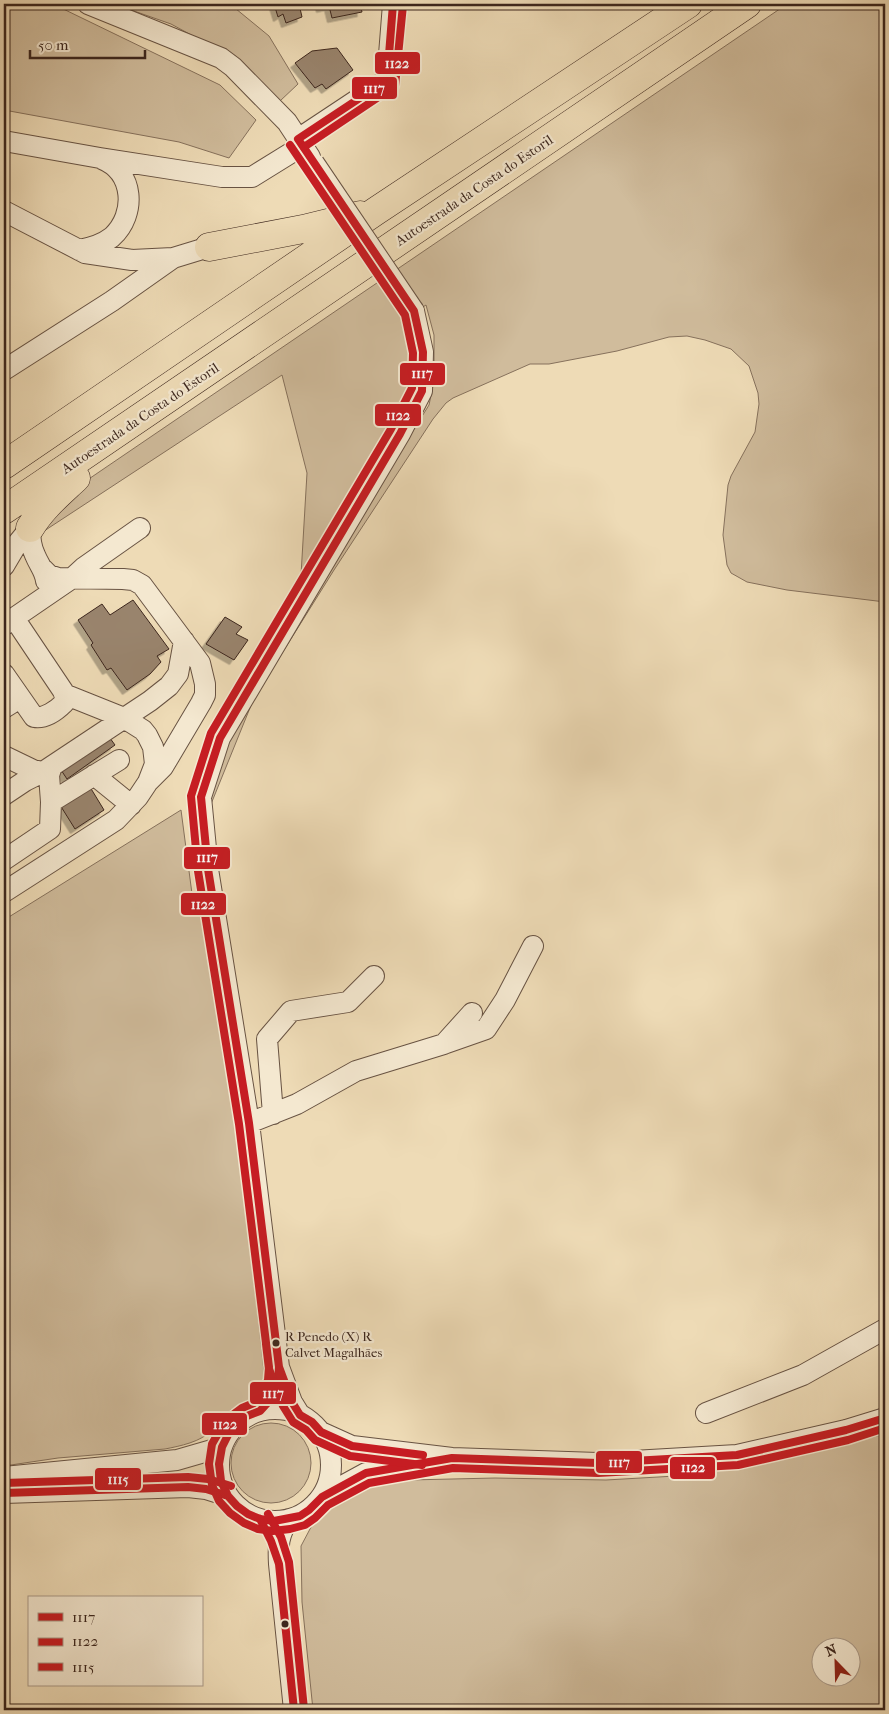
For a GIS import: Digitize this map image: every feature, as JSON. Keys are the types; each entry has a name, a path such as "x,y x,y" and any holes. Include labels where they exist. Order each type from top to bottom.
{"highway":[{"path":"4,465 376,211 688,4"},
{"name":"Autoestrada da Costa do Estoril","path":"4,510 747,4"},
{"path":"209,247 314,227 376,211"},
{"path":"30,528 38,515 59,493 146,415"}],"street":[{"path":"88,4 221,58 233,67 287,122 414,311 423,352 422,391 400,434 220,738 202,797 208,869 249,1123 279,1367 278,1382 270,1400 260,1411"},
{"path":"4,141 222,177 252,177 386,80 393,4"},
{"path":"79,250 102,243 120,228 129,208 127,186 116,168 100,158"},
{"path":"127,186 135,174 146,168 165,168"},
{"path":"4,210 85,253 132,260 173,258 209,247"},
{"path":"4,370 112,301 173,258"},
{"path":"4,566 17,544 30,528"},
{"path":"30,528 33,550 43,569 46,583 40,599"},
{"path":"4,674 12,703 32,715 40,718 63,705 65,700 64,694 9,622 40,599 72,579 82,568 140,528"},
{"path":"4,892 110,824 131,805 148,782 163,767 200,707 205,695 206,684 198,660 139,583 123,579 54,577 43,569"},
{"path":"4,795 48,769 162,692 178,674 184,642"},
{"path":"64,694 124,718 143,730 154,747 155,764 148,782"},
{"path":"4,756 33,770 48,769"},
{"path":"51,802 119,760"},
{"path":"4,860 50,829 51,802 48,769"},
{"path":"94,775 131,805"},
{"path":"249,1123 297,1104 356,1071 486,1029 505,1000 533,946"},
{"path":"273,1114 267,1039 291,1011 348,1002 374,976"},
{"path":"444,1044 472,1012"},
{"path":"706,1413 804,1375 885,1328"},
{"path":"279,1367 292,1402 300,1415"},
{"path":"322,1497 329,1482 332,1464 329,1448 321,1432 312,1422 287,1410 260,1411 247,1416 228,1435 222,1448 219,1464 221,1481 228,1496 248,1514 260,1519 274,1521 289,1519 309,1510 322,1497 366,1473 452,1458"},
{"path":"321,1432 352,1446 452,1458 598,1463 736,1455 846,1430 885,1418"},
{"path":"4,1477 177,1460 222,1448"},
{"path":"4,1493 188,1487 206,1489 228,1496"},
{"path":"260,1519 269,1532 274,1544 278,1564 294,1710"},
{"path":"278,1564 278,1546 282,1529 289,1519"}],"shaded area":[{"path":"4,4 53,4 220,85 256,120 229,158 179,142 4,110"},
{"path":"114,4 230,4 269,36 298,84 280,101 241,62 171,24"},
{"path":"787,4 885,4 885,602 787,590 747,582 731,573 727,565 723,535 728,485 755,432 759,404 758,393 749,366 731,349 687,336 669,337 617,351 549,364 530,364 453,398 446,403 433,419 334,570 254,698 209,809 218,754 297,619 429,405 434,381 434,335 426,305 407,317 416,359 412,392 397,425 301,575 307,473 282,375 41,533 77,487"},
{"path":"181,810 194,909 205,910 232,1085 265,1380 259,1392 221,1418 214,1428 202,1438 190,1443 165,1449 58,1458 4,1466 4,920"},
{"path":"271,1423 286,1426 299,1435 308,1448 311,1463 308,1478 299,1491 286,1500 271,1503 256,1500 243,1491 234,1478 231,1463 234,1448 243,1435 256,1426"},
{"path":"885,1434 885,1710 313,1710 302,1602 301,1546 319,1512 335,1497 366,1481 495,1478 606,1480 693,1475 801,1455"}],"building":[{"path":"274,4 299,4 302,17 286,23 283,14 278,17"},
{"path":"320,4 360,4 362,12 332,18 329,6 321,8"},
{"path":"337,48 353,70 326,89 322,84 315,88 295,63 312,51"},
{"path":"133,600 169,649 157,656 161,662 150,674 127,690 111,668 107,670 78,620 102,604 110,615"},
{"path":"225,617 242,627 236,634 248,640 234,660 206,644"},
{"path":"107,734 115,745 67,779 59,767"},
{"path":"90,787 104,810 75,829 60,805"}],"transit line":[{"name":"1117","path":"298,139 387,80 393,4"},
{"name":"1122","path":"304,147 395,86 403,5"},
{"name":"1117","path":"298,139 414,311 423,352 422,391 400,434 220,738 201,797 208,869 249,1123 279,1367 278,1382 270,1400 260,1411 247,1416 236,1425 228,1435 222,1447 219,1464 221,1481 228,1496 237,1506 248,1514 260,1519 274,1521 300,1516 322,1497 366,1473 452,1458 598,1463 737,1455 846,1430 885,1418"},
{"name":"1122","path":"290,145 405,315 413,353 412,388 391,429 211,733 191,796 198,871 239,1124 269,1367 268,1380 262,1394 254,1403 242,1408 230,1417 212,1444 209,1464 212,1485 219,1501 230,1513 244,1523 258,1529 273,1531 305,1525 328,1505 369,1483 453,1468 598,1473 738,1465 848,1440 885,1428"},
{"name":"1117","path":"276,1343 279,1367 292,1402 300,1415 312,1422 321,1432 352,1446 423,1455"},
{"name":"1122","path":"266,1344 269,1369 283,1406 293,1422 306,1430 315,1440 350,1456 422,1465"},
{"name":"1115","path":"4,1483 188,1477 208,1479 231,1486"},
{"name":"1117","path":"4,1493 188,1487 206,1489 228,1496"},
{"name":"1115","path":"268,1514 281,1537 289,1562 304,1709"},
{"name":"1117","path":"260,1519 271,1541 279,1564 294,1710"}],"place":[{"name":"R Penedo (X) R Calvet Magalhães","path":"276,1343"}]}
